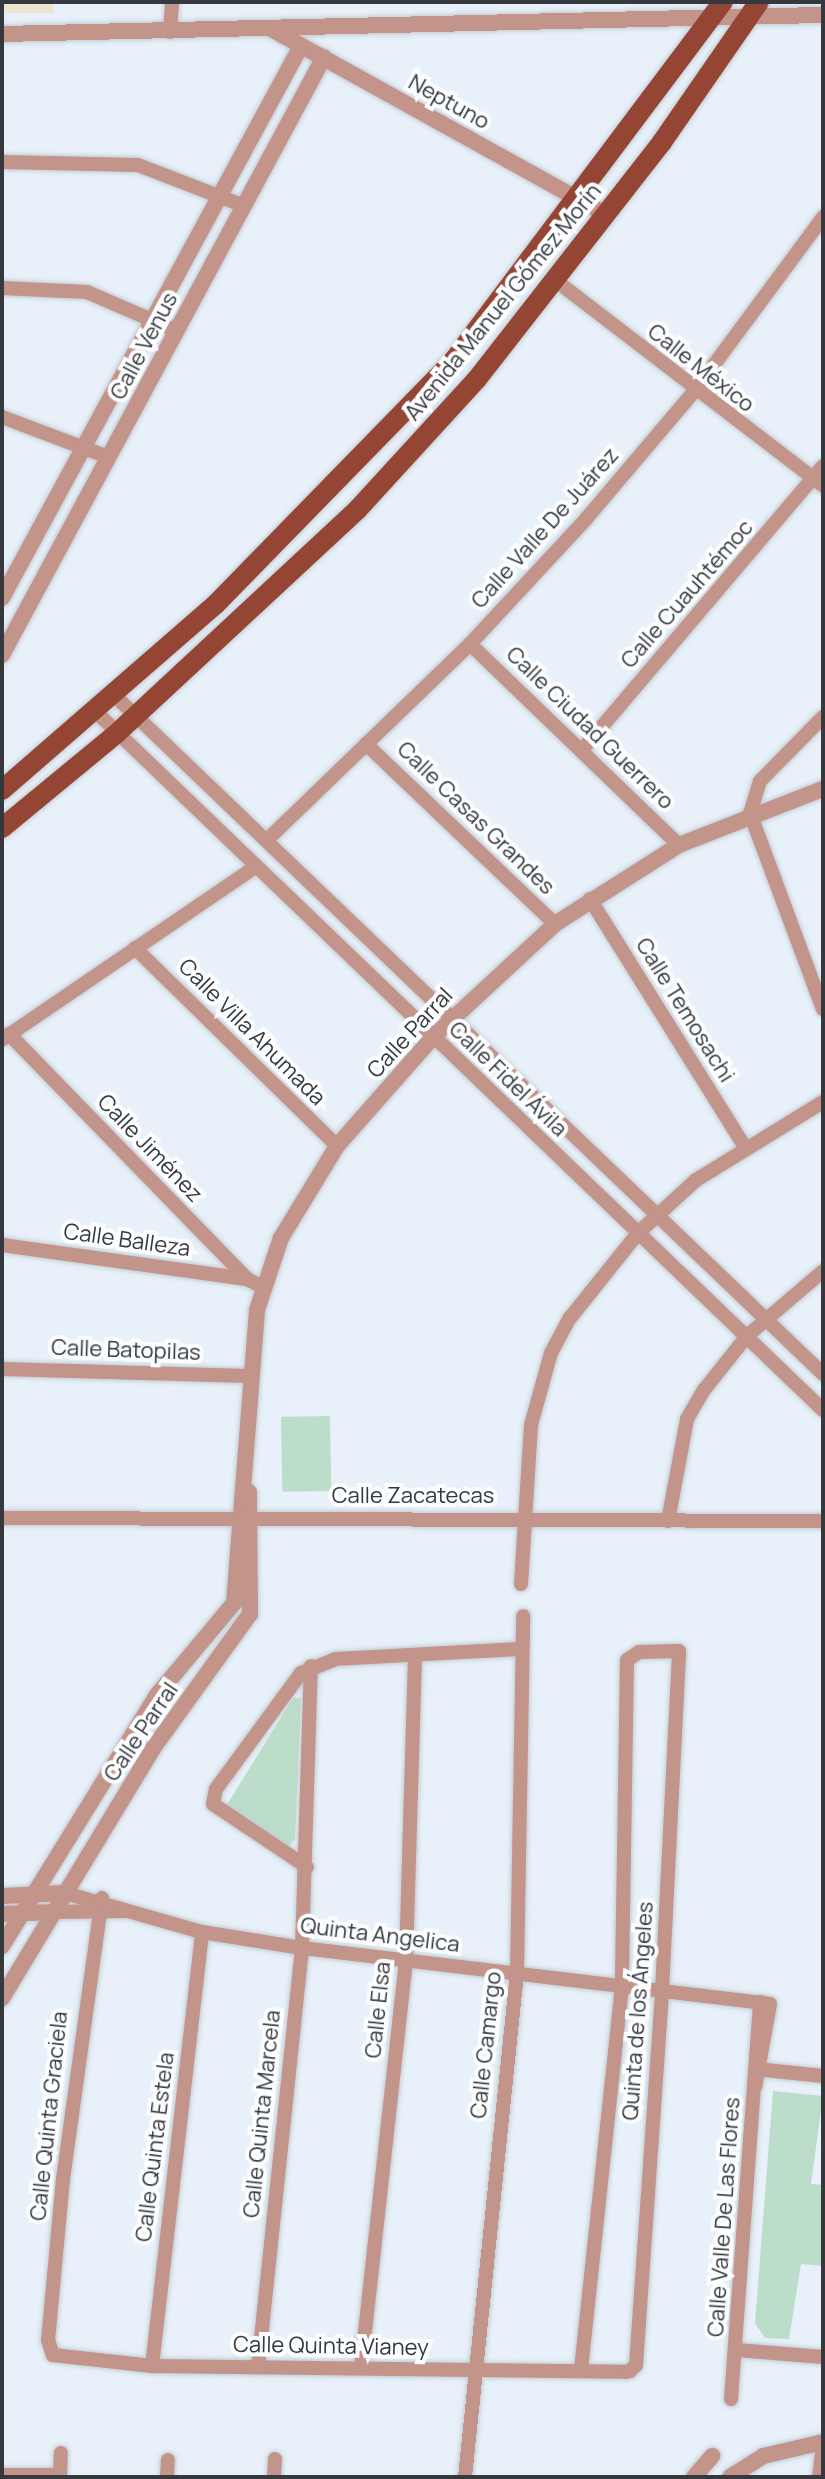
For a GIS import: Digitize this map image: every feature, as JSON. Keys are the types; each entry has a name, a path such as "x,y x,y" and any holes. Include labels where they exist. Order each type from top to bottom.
{"main road":[{"name":"Avenida Manuel Gómez Morín","path":"2,790 114,695 337,488 454,360 719,8"},
{"name":"Avenida Manuel Gómez Morín","path":"2,828 116,734 358,509 555,280 606,215 755,8"}],"street":[{"path":"170,32 172,2"},
{"path":"2,34 170,32 719,8 755,8 823,15"},
{"name":"Neptuno","path":"270,28 606,215"},
{"name":"Calle Venus","path":"2,598 7,578 301,46"},
{"name":"Calle Venus","path":"2,655 324,57"},
{"path":"2,162 121,162 221,193 244,206"},
{"name":"Calle Valle De Juárez","path":"267,840 470,644 693,393 823,217"},
{"name":"Calle México","path":"555,280 693,393 818,483"},
{"path":"2,288 68,288 153,316 177,331"},
{"path":"2,417 84,443 108,457"},
{"name":"Calle Cuauhtémoc","path":"583,749 818,483 823,466"},
{"path":"7,578 35,593"},
{"name":"Calle Ciudad Guerrero","path":"470,644 583,749 679,845"},
{"name":"Calle Fidel Ávila","path":"114,695 267,840 449,1021 823,1374"},
{"name":"Calle Fidel Ávila","path":"95,711 254,868 823,1410"},
{"path":"823,717 760,781 750,813 823,1009"},
{"name":"Calle Casas Grandes","path":"366,744 555,924"},
{"name":"Calle Parral","path":"2,1998 154,1747 250,1614 246,1475 250,1376 263,1287 281,1238 337,1146 433,1037 555,924 679,845 750,813 823,789"},
{"path":"6,1037 254,868"},
{"name":"Calle Temosachi","path":"590,899 743,1144"},
{"name":"Calle Villa Ahumada","path":"135,948 337,1146"},
{"name":"Calle Jiménez","path":"6,1037 247,1279 263,1287"},
{"path":"521,1584 522,1518 531,1425 551,1353 638,1233 657,1215 743,1144 823,1102"},
{"name":"Calle Balleza","path":"2,1245 247,1279"},
{"path":"668,1521 687,1419 747,1336 823,1271"},
{"name":"Calle Batopilas","path":"2,1369 250,1376"},
{"name":"Calle Parral","path":"2,1946 157,1695 234,1603 247,1517"},
{"name":"Calle Zacatecas","path":"2,1518 823,1521"},
{"name":"Calle Camargo","path":"465,2477 473,2370 517,1973 523,1616"},
{"path":"307,1867 219,1815 212,1797 311,1666 415,1655 521,1649"},
{"name":"Quinta de los Ángeles","path":"581,2371 622,1986 627,1660 675,1649 662,1990 636,2365 626,2372"},
{"name":"Calle Elsa","path":"361,2368 406,1960 415,1655"},
{"name":"Calle Quinta Marcela","path":"258,2367 302,1948 307,1867 311,1666"},
{"path":"2,1896 65,1893"},
{"name":"Quinta Angelica","path":"65,1893 102,1898 125,1911 202,1932 302,1948 766,2005"},
{"name":"Calle Quinta Graciela","path":"48,2340 102,1898"},
{"name":"Quinta Angelica","path":"56,1912 99,1916 125,1911"},
{"path":"2,1914 56,1912"},
{"name":"Calle Quinta Estela","path":"152,2366 202,1932"},
{"name":"Calle Valle De Las Flores","path":"731,2399 755,2087 766,2005"},
{"path":"758,2069 823,2076"},
{"name":"Calle Quinta Vianey","path":"48,2340 61,2358 152,2366 626,2372"},
{"name":"Calle Valle De Las Flores","path":"737,2350 823,2357"},
{"path":"730,2477 763,2456 823,2444 819,2477"},
{"path":"2,2475 60,2476 61,2453"},
{"path":"694,2477 712,2456"},
{"path":"262,2477 274,2477 275,2459"},
{"path":"167,2477 168,2460"}],"shaded area":[{"path":"2,2 53,2 53,13 2,13"}],"green space":[{"path":"330,1416 331,1491 282,1492 281,1417"},
{"path":"293,1698 301,1698 295,1840 287,1847 223,1811"},
{"path":"773,2091 823,2096 811,2184 823,2185 823,2266 801,2264 789,2339 765,2338 755,2323"}]}
